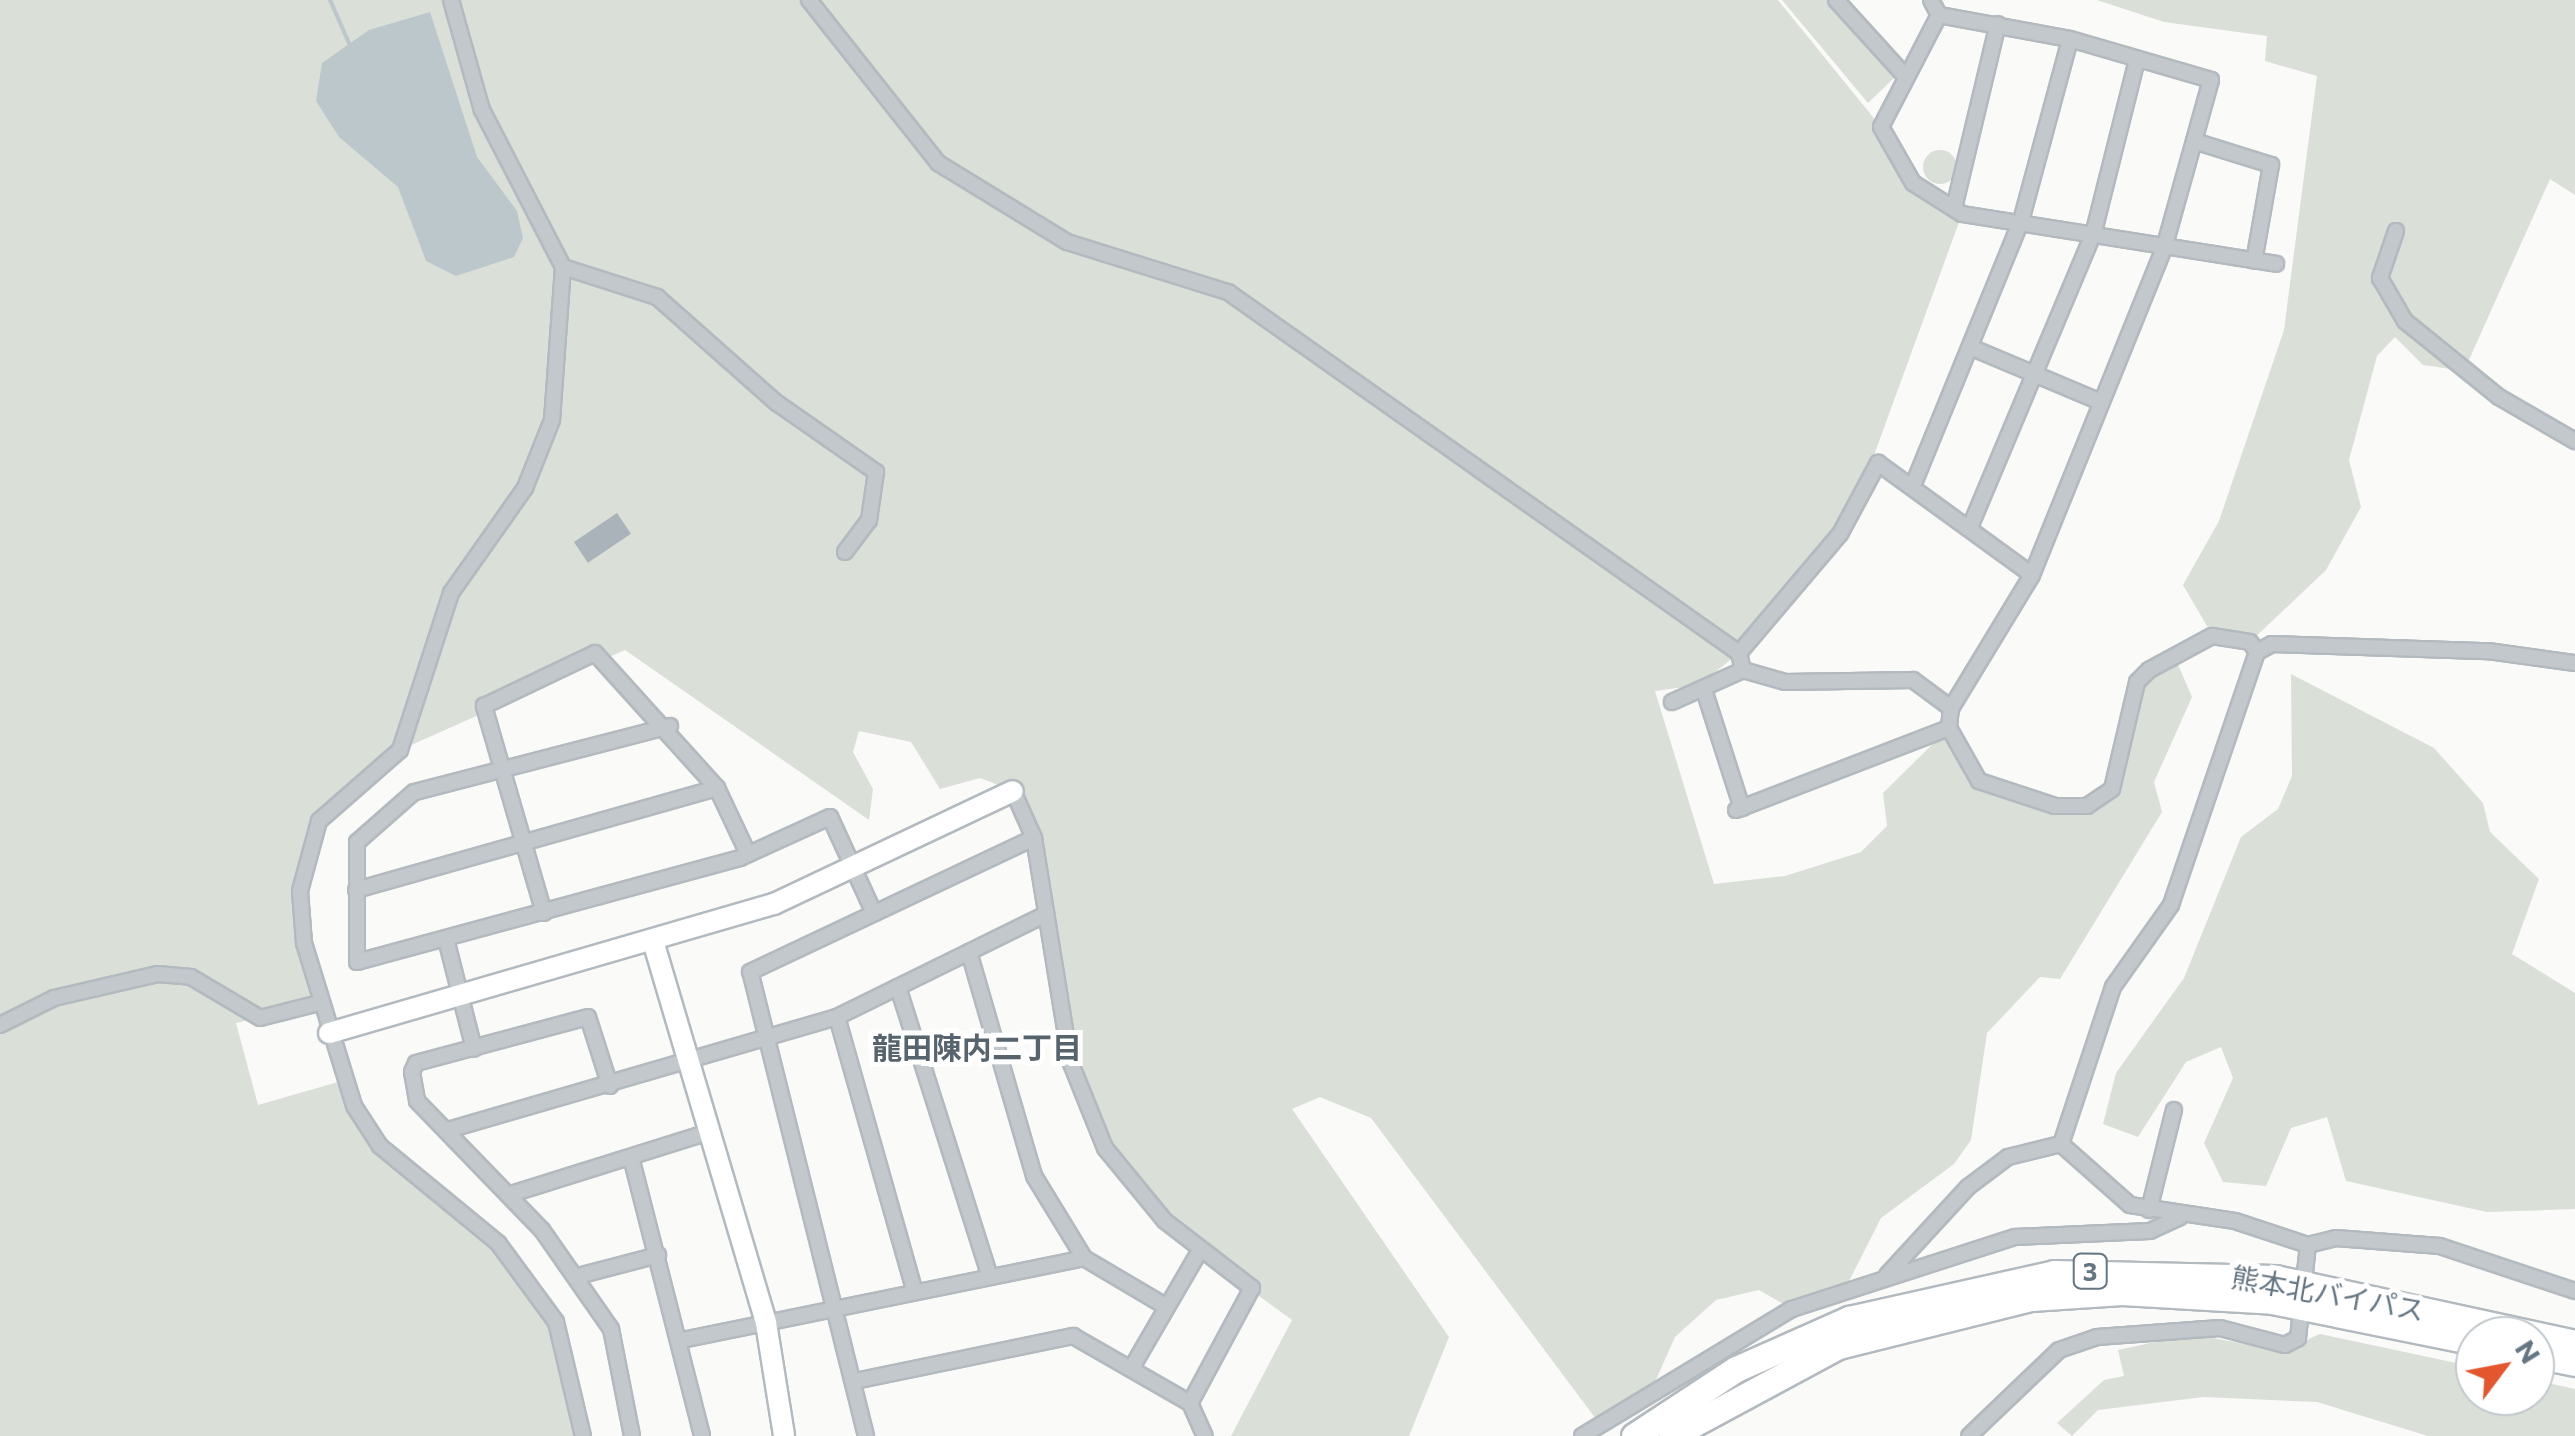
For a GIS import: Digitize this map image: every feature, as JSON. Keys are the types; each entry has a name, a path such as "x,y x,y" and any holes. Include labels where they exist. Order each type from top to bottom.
{"highway":[{"name":"熊本北バイパス","path":"1634,1436 1736,1369 1920,1296 2134,1268 2575,1343"},
{"name":"熊本北バイパス","path":"1671,1436 1773,1374 1962,1310 2122,1292 2303,1296 2455,1337"}],"street":[{"path":"451,0 482,110 562,267 552,420 525,488 451,592 400,750 338,797 310,844 301,908 320,1003 380,1146 498,1244 556,1322 582,1436"},
{"path":"809,0 938,163 1067,242 1228,292 1739,653 1743,670"},
{"path":"1836,0 1906,76"},
{"path":"1932,0 1939,16"},
{"path":"1939,16 1881,126 1888,147 1913,182 1954,208 2164,248 2276,264"},
{"path":"1939,16 2070,39 2211,80 2164,248 2032,575 1951,708 1949,728 1978,781 2055,806 2087,806 2112,788 2137,682 2150,670 2212,636 2250,642 2256,652"},
{"path":"1954,208 1998,24"},
{"path":"1914,484 2021,221 2070,39"},
{"path":"1970,527 2093,235 2136,60"},
{"path":"2194,141 2271,165 2254,261"},
{"path":"2396,231 2380,278 2405,321 2499,397 2575,442"},
{"path":"562,267 656,297 776,403 876,472 870,520 845,552"},
{"path":"1970,347 2101,402"},
{"path":"1739,653 1840,534 1878,462 1914,484 2032,575"},
{"path":"2061,1144 2113,987 2171,905 2256,652 2272,644 2448,650 2575,663"},
{"path":"544,913 484,706 595,653 670,726 718,788 748,854"},
{"path":"1672,702 1705,693 1743,670 1785,682 1913,680 1951,708"},
{"path":"1705,693 1739,809 1949,728"},
{"path":"670,726 414,792 357,842 357,962 447,943 748,854 830,817 874,914"},
{"path":"356,890 718,788"},
{"path":"330,1033 774,904 1014,791 1034,838 1062,1032 1088,1112 1123,1171 1199,1252 1252,1288 1190,1403"},
{"path":"866,1436 840,1308 750,972 1034,838"},
{"path":"448,1130 690,1066 837,1017 1046,914"},
{"path":"653,941 766,1323 784,1436"},
{"path":"447,943 474,1049"},
{"path":"970,952 1014,1125 1084,1258 1167,1307"},
{"path":"0,1025 54,998 158,974 192,978 260,1018 320,1003"},
{"path":"898,987 990,1277"},
{"path":"610,1086 588,1017 416,1063 412,1072 418,1101 578,1276 611,1330 632,1436"},
{"path":"837,1017 915,1292"},
{"path":"2150,1210 2174,1110"},
{"path":"508,1195 710,1132"},
{"path":"2061,1144 2103,1188 2150,1210 2180,1217 2235,1221 2308,1245 2336,1238 2440,1246 2575,1291"},
{"path":"1882,1281 1968,1187 2008,1158 2061,1144"},
{"path":"631,1157 682,1340 702,1436"},
{"path":"1582,1436 1775,1317 2015,1238 2150,1232 2180,1217"},
{"path":"1969,1436 2058,1350 2193,1328 2285,1345 2298,1338 2308,1245"},
{"path":"1131,1369 1199,1252"},
{"path":"578,1276 658,1255"},
{"path":"682,1340 1084,1258"},
{"path":"855,1381 1073,1336 1190,1403 1205,1436"}],"shaded area":[{"path":"0,0 1778,0 1881,127 1894,159 1962,214 1854,510 1739,653 1699,685 1655,691 1714,884 1785,876 1861,852 1887,826 1883,793 1949,728 1979,781 2073,807 2113,788 2149,670 2176,660 2192,697 2154,782 2162,812 2060,979 2040,977 1987,1033 1971,1140 1954,1164 1881,1218 1843,1293 1792,1309 1759,1290 1716,1300 1675,1337 1651,1391 1602,1427 1371,1118 1320,1097 1292,1109 1449,1337 1409,1436 1231,1436 1292,1320 1199,1252 1105,1148 1070,1061 1034,838 1014,791 980,778 940,789 911,742 859,731 853,752 873,789 869,820 625,650 400,750 319,821 300,891 319,1003 236,1023 258,1105 345,1080 379,1145 498,1243 556,1322 583,1436 0,1436"},
{"path":"1782,0 1827,0 1896,76 1868,103"},
{"path":"2097,0 2575,0 2575,195 2550,179 2464,371 2423,365 2395,337 2377,356 2349,460 2361,507 2326,570 2250,642 2207,626 2183,585 2219,521 2284,330 2317,76 2265,61 2267,36 2164,22"},
{"path":"430,12 477,157 517,211 523,238 514,257 456,276 426,261 398,187 339,137 316,101 322,63 369,30"},
{"path":"1940,150 1952,155 1957,167 1952,179 1940,184 1928,179 1923,167 1928,155"},
{"path":"2291,674 2434,748 2483,803 2490,832 2539,879 2512,954 2575,993 2575,1209 2487,1212 2346,1181 2327,1117 2291,1128 2266,1186 2223,1182 2204,1143 2233,1078 2221,1047 2186,1062 2138,1137 2103,1124 2116,1073 2184,978 2241,837 2278,809 2292,776"},
{"path":"2192,1334 2282,1351 2320,1334 2455,1363 2455,1416 2555,1416 2555,1384 2575,1389 2575,1436 2428,1436 2317,1402 2203,1397 2098,1410 2072,1436 2057,1423 2104,1380 2124,1376 2118,1350"}],"building":[{"path":"617,513 631,534 588,563 574,542"}],"waterway":[{"path":"330,0 349,43"}],"district":[{"name":"龍田陳内二丁目","path":"977,1047"}]}
